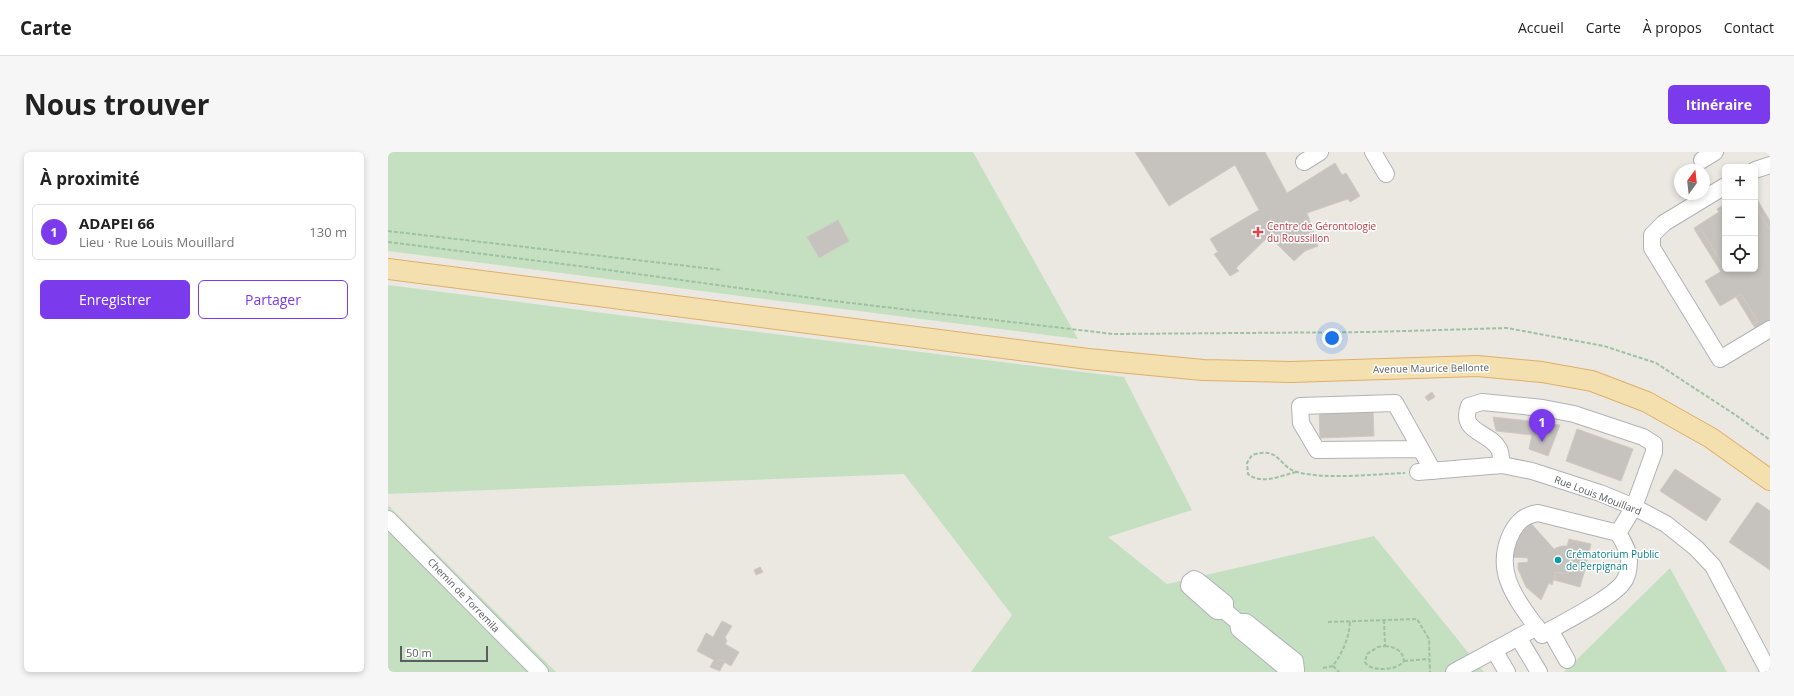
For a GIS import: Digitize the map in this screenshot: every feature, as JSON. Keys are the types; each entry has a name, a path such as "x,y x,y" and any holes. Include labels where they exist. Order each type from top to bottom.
{"main road":[{"name":"Avenue Maurice Bellonte","path":"388,269 1088,359 1203,370 1291,372 1477,366 1542,372 1592,381 1647,402 1711,438 1770,480"}],"street":[{"path":"1304,162 1320,152"},
{"path":"1373,152 1386,174"},
{"path":"1758,169 1770,165"},
{"path":"1722,188 1664,223 1652,235 1652,248 1720,359 1770,329"},
{"path":"1502,465 1500,450 1493,442 1468,423 1466,415 1469,406 1482,402 1543,408 1574,414 1643,437 1654,444 1654,452 1634,507 1618,533"},
{"path":"1419,449 1317,450 1301,423 1300,406 1395,403 1419,449 1425,471"},
{"name":"Rue Louis Mouillard","path":"1425,471 1502,465 1532,471 1634,507 1666,524 1696,548 1713,566 1769,672"},
{"path":"1474,672 1500,660 1521,641 1543,630 1612,593 1623,583 1628,572 1630,560 1627,550 1618,533 1538,513 1527,514 1516,525 1504,554 1505,568 1511,589 1543,630 1568,660"},
{"name":"Chemin de Torremila","path":"388,519 540,672"},
{"path":"1225,611 1238,622 1239,629 1277,661 1288,670 1297,671"},
{"path":"1521,641 1539,672"},
{"path":"1454,672 1500,660"}],"path":[{"path":"388,231 722,270"},
{"path":"388,242 586,266 834,302 1114,334 1371,332 1507,328 1604,346 1656,363 1737,416 1770,440"},
{"path":"1296,472 1275,455 1262,452 1252,455 1247,463 1248,474 1254,479 1264,480 1296,472 1316,475 1352,475 1425,471"},
{"path":"1328,622 1417,619 1429,639 1430,672"},
{"path":"1384,620 1385,646"},
{"path":"1323,668 1333,666 1346,645 1350,621"},
{"path":"1385,646 1398,650 1403,656 1404,660 1401,666 1395,669 1378,672 1366,666 1365,658 1371,650 1385,646"},
{"path":"1404,660 1429,659"},
{"path":"1333,666 1339,672"}],"green space":[{"path":"388,152 973,152 1078,339 388,251"},
{"path":"388,285 1124,377 1192,510 1108,537 1167,584 1374,536 1484,672 971,672 1012,615 904,474 388,494"},
{"path":"388,505 556,672 388,672"},
{"path":"1670,568 1727,672 1564,672"}],"building":[{"path":"1135,152 1265,152 1287,193 1335,163 1342,175 1346,173 1360,196 1350,202 1348,199 1307,213 1318,246 1305,251 1294,261 1269,236 1236,268 1239,271 1230,276 1214,254 1218,252 1210,239 1259,210 1235,165 1169,206"},
{"path":"1758,201 1770,221 1770,231 1758,211"},
{"path":"1722,206 1722,210 1719,212 1717,209"},
{"path":"1722,210 1722,264 1701,229 1696,232 1694,228"},
{"path":"1758,211 1770,231 1770,320 1756,329 1753,325 1758,322 1741,294 1720,306 1705,281 1722,271 1758,272"},
{"path":"838,220 849,241 819,258 807,237"},
{"path":"1701,229 1722,264 1721,272 1696,232"},
{"path":"1741,294 1758,322 1753,325 1736,297"},
{"path":"1432,392 1435,397 1428,401 1425,397"},
{"path":"1373,408 1374,436 1320,438 1319,410"},
{"path":"1541,415 1551,416 1551,424 1560,425 1548,456 1529,449 1532,435 1496,431 1493,417 1539,422"},
{"path":"1577,429 1633,449 1621,481 1566,461"},
{"path":"1675,469 1721,499 1706,521 1660,491"},
{"path":"1757,502 1770,511 1770,570 1729,542"},
{"name":"Crématorium Public de Perpignan","path":"1528,520 1554,549 1561,546 1567,546 1569,539 1591,544 1586,566 1577,564 1574,570 1566,574 1556,572 1552,585 1549,583 1541,600 1526,587 1518,569 1518,563 1528,562 1528,558 1511,557 1520,529"},
{"path":"1577,564 1586,566 1580,587 1554,580 1556,572 1562,574 1568,573 1574,570"},
{"path":"760,567 763,572 756,575 754,570"},
{"path":"722,621 732,626 725,637 727,641 725,644 739,652 731,666 719,659 716,665 721,668 720,671 710,667 714,660 697,651 706,633 713,637"},
{"path":"719,659 725,662 721,668 716,665"}],"place":[{"name":"Centre de Gérontologie du Roussillon","path":"1258,232"},
{"name":"ADAPEI 66","path":"1542,442"},
{"name":"Crématorium Public de Perpignan","path":"1558,560"}]}
